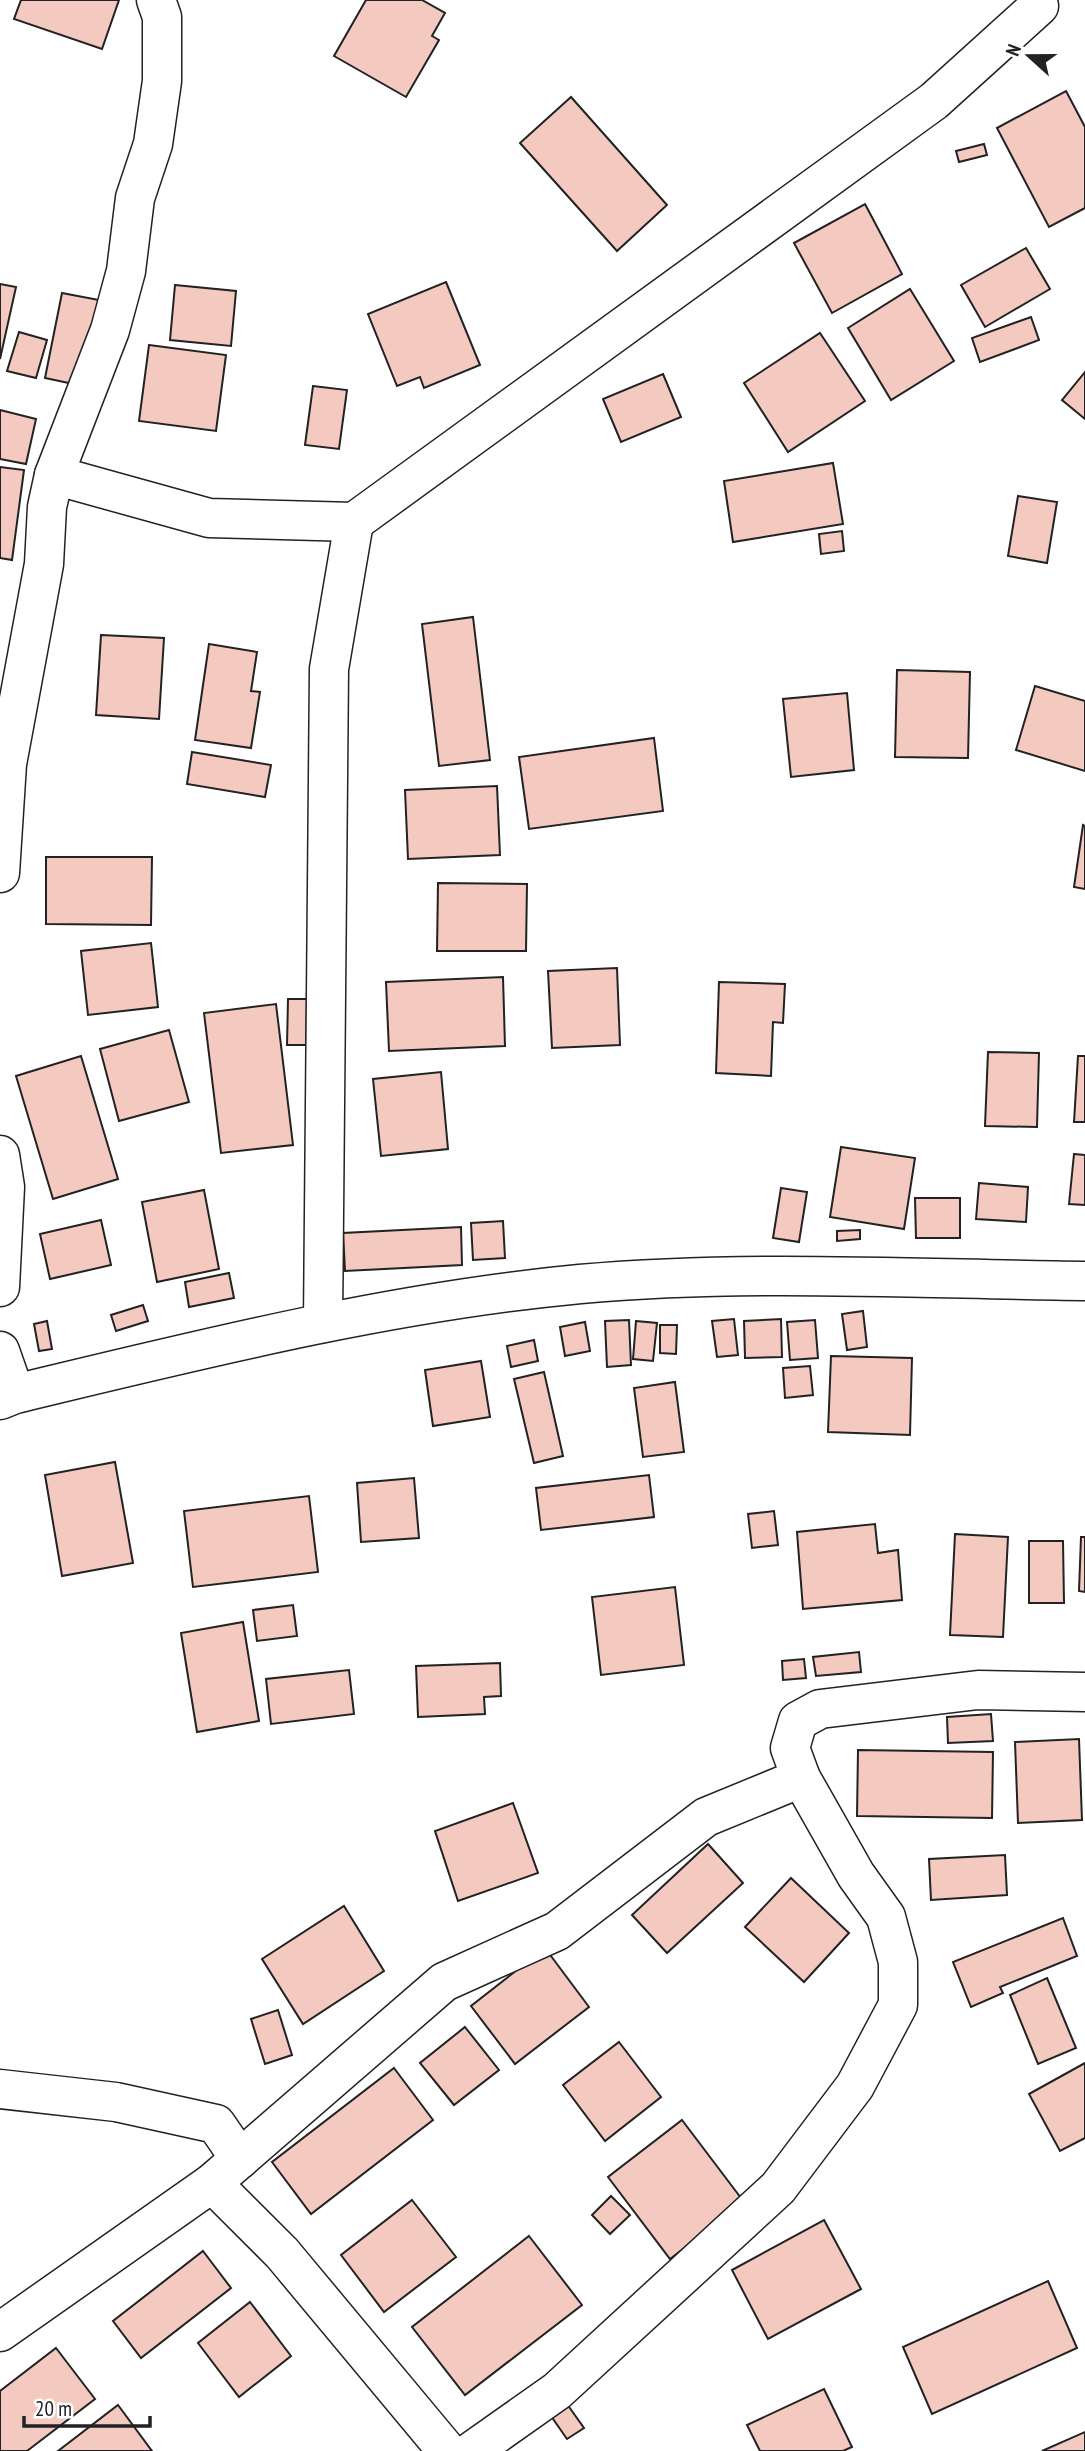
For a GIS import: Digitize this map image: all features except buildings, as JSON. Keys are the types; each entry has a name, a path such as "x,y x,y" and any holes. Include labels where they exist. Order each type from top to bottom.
{"street":[{"path":"0,873 7,764 44,564 47,508 54,475 110,330 126,271 135,198 153,144 162,80 162,17 156,0"},
{"path":"54,475 209,518 354,522 934,102 1039,6"},
{"path":"323,1323 329,669 354,522"},
{"path":"0,1155 5,1187 5,1228 0,1287"},
{"path":"0,1351 8,1397 360,1314 579,1284 685,1278 1085,1281"},
{"path":"472,2451 557,2391 778,2188 855,2086 898,2006 898,1962 886,1917 856,1875 801,1778 790,1748 798,1721 820,1709 978,1690 1085,1692"},
{"path":"0,2332 226,2171 444,1982 557,1931 706,1817 801,1778"},
{"path":"0,2089 116,2102 216,2124 226,2171 282,2253 447,2451"}]}
